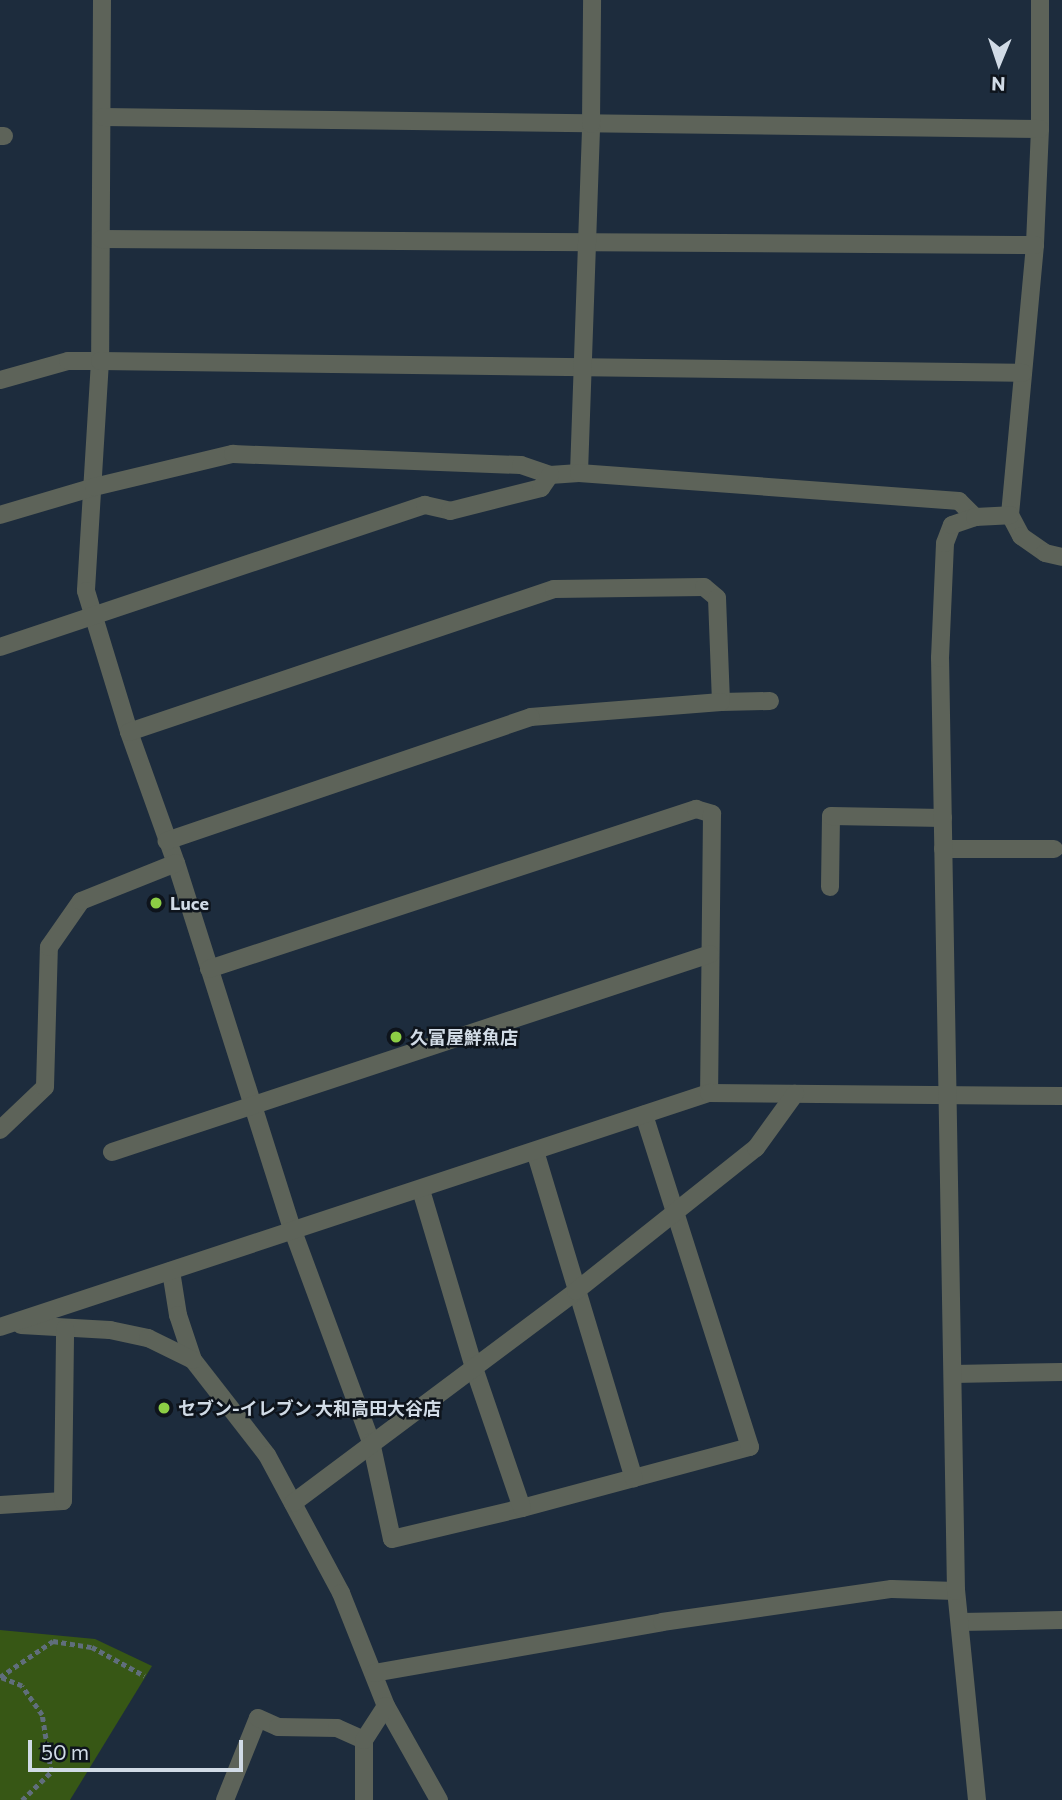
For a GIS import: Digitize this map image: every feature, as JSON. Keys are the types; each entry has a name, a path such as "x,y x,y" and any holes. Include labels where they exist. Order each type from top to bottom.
{"street":[{"path":"102,0 100,361 86,591 128,732 176,863 293,1231 371,1442 392,1539 522,1508 750,1447 644,1114"},
{"path":"579,473 591,124 592,0"},
{"path":"1040,0 1040,129 1035,245 1010,515 1021,536 1045,553 1062,557"},
{"path":"103,117 1040,129"},
{"path":"101,239 587,240 1035,245"},
{"path":"0,380 68,361 1023,373"},
{"path":"0,516 94,486 233,454 521,465 550,475 579,473 959,501 975,517"},
{"path":"0,647 425,505 450,511 541,488 550,475"},
{"path":"977,1800 956,1591 940,658 945,543 952,525 975,517 1010,515"},
{"path":"128,732 554,589 704,587 717,598 721,702"},
{"path":"167,841 531,717 721,702 770,701"},
{"path":"209,969 696,808 712,814 709,1093"},
{"path":"830,887 831,816 943,818"},
{"path":"943,849 1054,849"},
{"path":"0,1130 45,1087 48,947 81,901 176,863"},
{"path":"112,1152 710,954"},
{"path":"7,1326 709,1093 1062,1096"},
{"path":"293,1503 576,1291 756,1147 795,1094"},
{"path":"535,1151 634,1478"},
{"path":"421,1190 474,1368 522,1508"},
{"path":"171,1271 178,1315 193,1360 244,1422 267,1455 341,1593 386,1706 439,1800"},
{"path":"7,1326 110,1330 148,1338 193,1360"},
{"path":"0,1505 63,1501 65,1329"},
{"path":"953,1374 1062,1372"},
{"path":"374,1672 662,1622 891,1589 956,1591"},
{"path":"960,1622 1062,1620"},
{"path":"364,1800 364,1740 386,1706"},
{"path":"225,1800 258,1718 278,1727 337,1728 364,1740"}],"path":[{"path":"0,1677 53,1641 92,1647 145,1676"},
{"path":"0,1677 22,1686 41,1715 51,1772 22,1800"}],"green space":[{"path":"0,1630 95,1639 152,1666 70,1800 0,1800"}],"place":[{"name":"Luce","path":"156,903"},
{"name":"久富屋鮮魚店","path":"396,1037"},
{"name":"セブン-イレブン 大和高田大谷店","path":"164,1408"}]}
